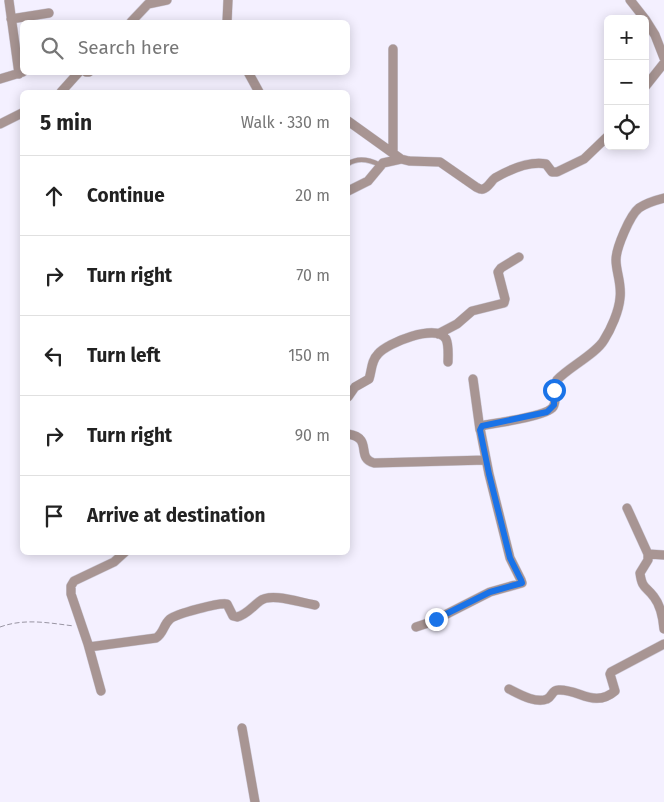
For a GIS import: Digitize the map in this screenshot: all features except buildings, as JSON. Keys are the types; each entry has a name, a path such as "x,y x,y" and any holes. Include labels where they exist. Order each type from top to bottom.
{"street":[{"path":"136,20 148,4 167,0"},
{"path":"227,20 228,0"},
{"path":"630,0 642,15"},
{"path":"9,1 20,68"},
{"path":"11,19 49,13"},
{"path":"649,25 664,58"},
{"path":"393,49 393,153"},
{"path":"649,82 664,63"},
{"path":"0,79 20,73"},
{"path":"63,90 77,75"},
{"path":"250,75 258,90"},
{"path":"0,124 20,114"},
{"path":"350,122 401,159"},
{"path":"350,190 368,181 380,165 386,161 401,159 440,162 476,187 484,189 495,178 532,164 546,164 552,172 557,172 584,159 604,140"},
{"path":"480,430 482,426 543,413 552,408 555,402 557,380 601,344 612,321 620,299 620,280 616,254 635,212 644,205 664,198"},
{"path":"350,394 355,387 369,379 375,358 384,348 417,334 438,334 457,324 472,311 504,303 505,299 498,272 501,268 519,257"},
{"path":"438,334 446,341 448,362"},
{"path":"416,627 431,622 490,592 522,583 510,558 486,460 473,379"},
{"path":"350,434 361,440 367,460 374,463 486,460"},
{"path":"627,508 648,554 648,560 640,570 640,577 643,586 661,605 664,629"},
{"path":"648,554 664,555"},
{"path":"101,691 83,627 71,594 72,584 114,562 122,555"},
{"path":"89,647 156,638 162,633 166,624 173,617 184,612 220,603 227,604 233,616 237,618 268,597 315,605"},
{"path":"509,689 541,700 549,698 554,691 558,690 573,692 586,698 606,696 615,692 611,672 664,644"},
{"path":"242,728 255,802"}],"lane":[{"path":"350,163 356,160 368,160 380,165"}],"path":[{"path":"0,627 34,621 83,627"}],"route":[{"path":"436,619 490,592 522,583 510,558 489,474 480,428 547,412 555,402 554,390"}]}
